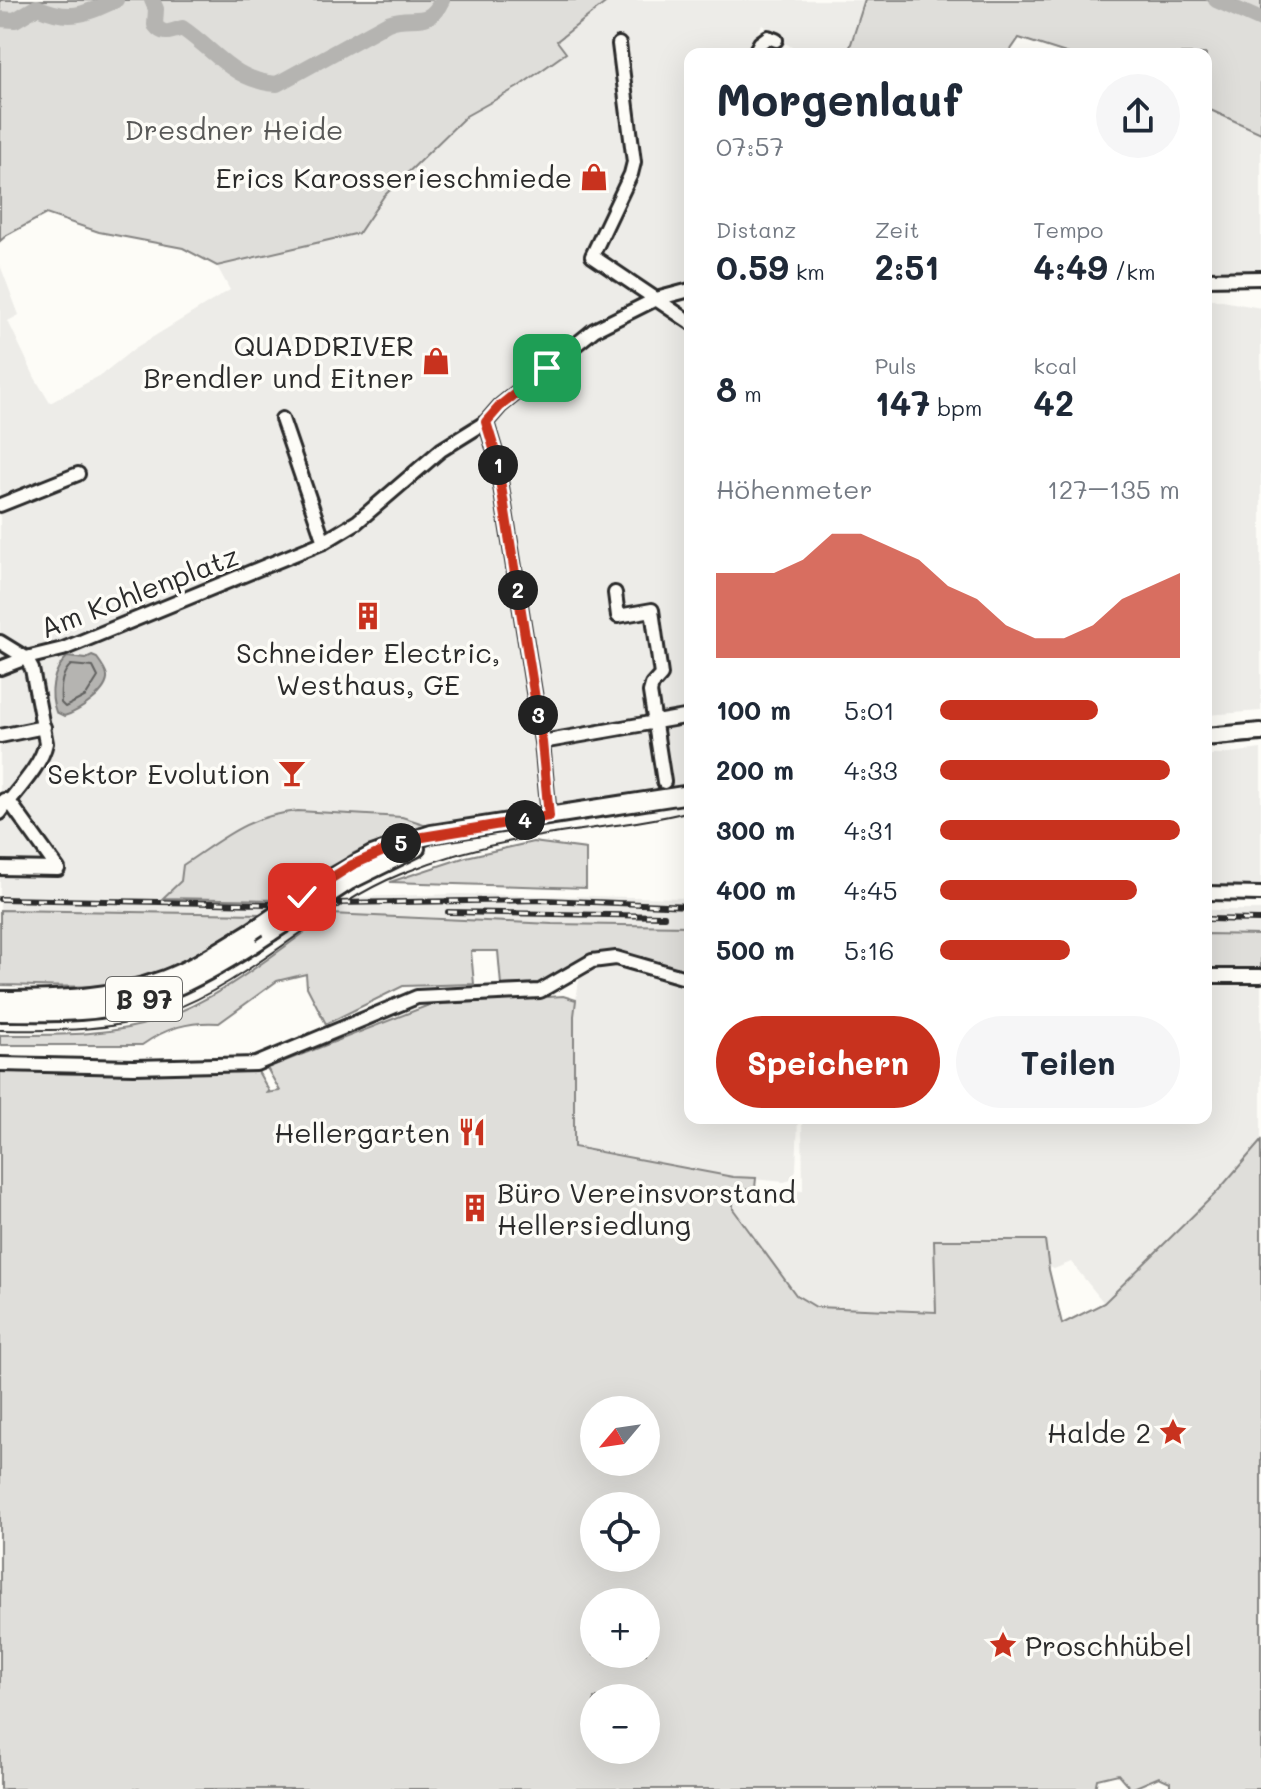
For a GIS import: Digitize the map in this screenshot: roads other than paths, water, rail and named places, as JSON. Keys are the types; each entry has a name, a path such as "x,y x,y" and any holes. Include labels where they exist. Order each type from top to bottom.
{"main road":[{"path":"1212,736 1261,732"},
{"path":"457,831 684,795"},
{"name":"B 97","path":"0,1000 80,999 166,979 251,932 328,880 392,847 431,834 457,831"},
{"name":"B 97","path":"0,1012 81,1011 138,1001 170,990 204,974 349,881 457,831"}],"street":[{"path":"757,48 768,37 776,40"},
{"path":"619,44 634,154 633,168 592,256 684,318"},
{"path":"1212,279 1261,278"},
{"name":"Am Kohlenplatz","path":"0,813 4,800 43,754 46,743 32,669 26,658 63,649 324,542 357,522 441,450 486,422 500,406 594,330 656,299 684,292"},
{"path":"282,419 324,542"},
{"path":"486,422 496,455 542,742 549,816"},
{"path":"0,505 78,474"},
{"path":"615,593 618,616 652,610 661,675 650,692 664,782"},
{"path":"0,642 26,658"},
{"path":"0,668 26,658"},
{"path":"542,742 684,717"},
{"path":"0,736 44,727"},
{"path":"0,868 58,869 4,800"},
{"path":"1212,893 1261,894"},
{"path":"0,1064 134,1067 256,1064 417,997 540,991 592,961 616,958 684,977"},
{"path":"1212,976 1261,976"}],"water":[{"path":"92,656 103,666 107,676 103,688 77,710 64,716 56,712 53,683 58,669 67,657 86,659"}],"waterway":[{"path":"0,19 15,20 37,7 59,14 78,14 116,0"},
{"path":"152,0 156,9 155,25 161,31 182,28 237,71 262,82 277,84 388,23 431,15 442,0"},
{"path":"1216,0 1261,20"}],"tram line":[{"path":"1212,745 1261,741"},
{"path":"0,1030 85,1029 147,1019 198,999 228,982 341,906 401,874 497,844 684,812"}],"railway":[{"path":"0,899 267,904 544,900 684,906"},
{"path":"448,912 664,916"},
{"path":"1212,919 1261,920"}],"place":[{"name":"Erics Karosserieschmiede","path":"594,177"},
{"name":"QUADDRIVER Brendler und Eitner","path":"436,361"},
{"name":"Schneider Electric, Westhaus, GE","path":"368,616"},
{"name":"Sektor Evolution","path":"292,773"},
{"name":"Hellergarten","path":"472,1132"},
{"name":"Büro Vereinsvorstand Hellersiedlung","path":"475,1208"},
{"name":"Halde 2","path":"1173,1432"},
{"name":"Proschhübel","path":"1003,1645"}],"park label":[{"name":"Dresdner Heide","path":"234,129"}]}
